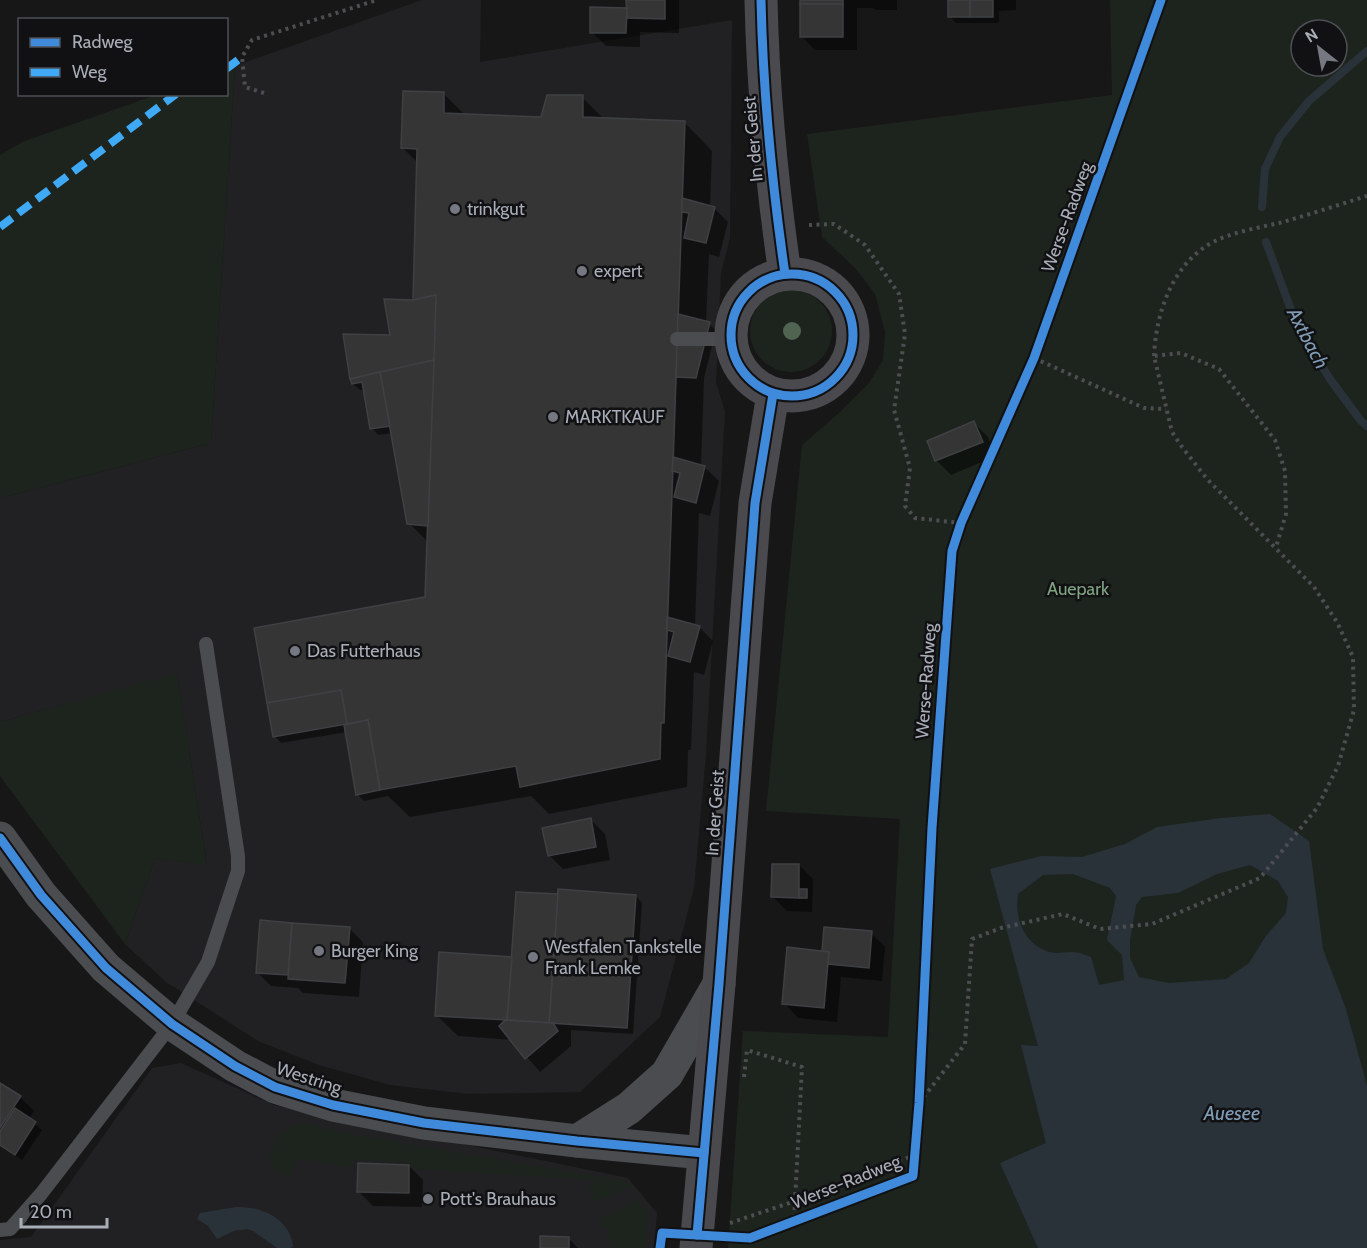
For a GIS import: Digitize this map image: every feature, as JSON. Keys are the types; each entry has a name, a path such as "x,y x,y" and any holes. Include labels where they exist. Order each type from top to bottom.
{"main road":[{"name":"In der Geist","path":"761,0 762,47 778,225 785,274"},
{"path":"785,274 801,274 818,279 832,288 843,301 851,316 854,333 849,358 836,379 806,396 789,397 772,394 756,386 743,373 734,357 730,339 732,321 739,304 751,290 766,279 785,274"},
{"name":"In der Geist","path":"707,1240 704,1153 755,502 772,394"}],"street":[{"name":"Westring","path":"0,838 41,895 106,968 172,1024 235,1066 274,1086 333,1105 424,1123 704,1153"},
{"path":"577,1141 629,1108 667,1074 719,984"}],"lane":[{"path":"677,339 730,339"},
{"path":"0,1230 9,1229 41,1194 172,1024 208,962 238,871 206,644"}],"path":[{"path":"264,93 245,87 242,57 252,40 377,0"},
{"path":"919,1103 965,1044 972,939 1001,927 1063,914 1100,928 1152,924 1260,878 1317,808 1338,766 1354,710 1353,657 1337,622 1314,587 1207,479 1172,432 1154,356 1155,331 1176,277 1191,259 1212,243 1245,231 1280,223 1367,196"},
{"path":"778,225 834,224 865,245 899,294 905,334 894,410 910,468 905,506 915,518 959,528 966,513"},
{"path":"1030,369 1038,347"},
{"path":"1154,356 1180,353 1220,369 1275,440 1285,471 1286,514 1276,547"},
{"path":"1034,358 1144,408 1166,409"},
{"path":"744,1084 747,1050 802,1067 794,1221"},
{"path":"918,1113 920,1091"},
{"path":"707,1240 730,1223 915,1155"},
{"path":"730,1223 731,1211"}],"shaded area":[{"path":"422,0 481,0 480,62 732,20 730,238 721,273 716,382 725,412 706,755 694,888 660,1017 580,1092 468,1094 390,1085 319,1065 258,1041 166,982 125,944 155,858 207,865 177,674 0,722 0,498 211,443 235,66"},
{"path":"181,1063 274,1105 628,1178 657,1213 654,1248 0,1248 0,1240 31,1237 152,1068"}],"green space":[{"name":"Auepark","path":"1110,0 1367,0 1367,1248 728,1248 743,1031 888,1037 900,819 766,811 802,445 869,383 883,360 885,332 875,294 856,269 822,237 807,134 1112,95"},
{"path":"235,66 211,443 0,498 0,155 22,142 153,96 228,96 228,69"},
{"path":"783,290 799,290 814,297 825,308 832,323 829,347 820,360 799,372 783,372 768,365 757,354 750,339 750,323 757,308 768,297"},
{"path":"177,673 207,866 155,858 125,944 0,776 0,722"},
{"path":"303,1123 355,1135 626,1181 630,1187 593,1203 588,1188 594,1183 593,1180 412,1169 411,1163 355,1160 354,1168 298,1159 289,1178 275,1169 268,1159 280,1135 290,1127"},
{"path":"637,1200 648,1211 645,1248 611,1248 608,1230 597,1221"}],"water":[{"name":"Auesee","path":"1270,814 1309,841 1323,949 1346,1009 1367,1086 1367,1248 1038,1248 1000,1163 1046,1143 1021,1045 1038,1046 990,869 1041,856 1082,857 1125,844 1157,827","holes":["1250,865 1278,881 1288,897 1286,913 1266,936 1249,963 1226,979 1169,983 1139,977 1130,958 1130,940 1136,905 1142,897 1178,893 1217,874","1073,874 1110,888 1116,896 1107,940 1122,955 1124,980 1099,985 1091,957 1075,952 1049,952 1040,948 1027,936 1019,921 1018,894 1043,875"]},
{"path":"236,1207 255,1209 280,1221 291,1236 293,1246 277,1248 247,1229 234,1231 217,1239 208,1226 197,1219 200,1213"}],"building":[{"path":"626,0 665,0 665,19 627,18"},
{"path":"800,0 843,0 843,4 800,4"},
{"path":"948,0 970,0 970,17 948,17"},
{"path":"970,0 993,0 993,17 970,17"},
{"path":"800,4 843,4 843,37 800,37"},
{"path":"590,7 627,8 626,33 590,33"},
{"name":"MARKTKAUF","path":"403,91 444,92 444,113 541,117 547,95 583,95 583,117 685,121 664,723 661,723 660,759 520,787 516,766 380,790 368,720 347,724 341,690 267,703 254,628 425,597 436,295 413,300 417,149 401,148"},
{"path":"682,198 715,207 706,243 684,238 689,213 682,212"},
{"path":"436,295 434,360 350,379 343,334 390,335 384,299 413,300"},
{"path":"678,314 710,322 696,378 676,377"},
{"path":"434,360 428,526 407,524 380,372"},
{"path":"380,372 390,426 370,429 362,382 352,384 350,379"},
{"path":"974,421 983,442 935,461 927,441"},
{"path":"673,457 705,466 696,503 674,497 680,473 672,471"},
{"path":"667,617 700,626 690,662 668,656 674,632 667,630"},
{"path":"341,690 347,724 273,737 267,703"},
{"path":"368,720 380,790 356,795 344,725"},
{"path":"591,818 596,847 548,856 542,828"},
{"path":"772,864 799,864 799,898 771,897"},
{"path":"558,889 636,895 627,1028 549,1023"},
{"path":"799,889 807,889 807,898 799,898"},
{"path":"516,892 558,894 549,1023 507,1020"},
{"path":"260,920 292,923 288,975 256,973"},
{"name":"Burger King","path":"292,923 350,927 345,983 288,979"},
{"path":"824,927 872,931 869,968 828,964 829,952 822,951"},
{"path":"787,947 829,952 824,1008 782,1004"},
{"path":"439,952 512,957 507,1020 435,1016"},
{"path":"505,1020 553,1023 558,1031 525,1059 499,1026"},
{"path":"0,1083 21,1096 0,1128"},
{"path":"15,1108 36,1122 15,1155 0,1145 0,1131"},
{"path":"358,1163 409,1165 409,1193 357,1192"},
{"path":"540,1236 569,1237 569,1248 540,1248"}],"waterway":[{"name":"Axtbach","path":"1262,207 1265,169 1280,137 1309,101 1367,51"},
{"name":"Axtbach","path":"1266,242 1297,326 1330,379 1367,426"}],"marked path":[{"path":"228,68 242,57"},
{"path":"0,227 173,96"}],"cycle path":[{"path":"761,0 769,137 785,274"},
{"name":"Werse-Radweg","path":"660,1248 662,1233 750,1238 913,1176 919,1103 932,828 952,551 961,523 1034,358 1161,0"},
{"path":"792,274 815,278 835,292 849,312 853,335 849,358 835,378 815,392 792,396 769,392 749,378 735,358 731,335 735,312 749,292 769,278 792,274"},
{"path":"697,1235 719,984 755,503 773,394"},
{"path":"0,838 41,895 106,968 172,1024 235,1066 275,1087 333,1105 424,1123 704,1153"}],"place":[{"name":"trinkgut","path":"455,209"},
{"name":"expert","path":"582,271"},
{"name":"MARKTKAUF","path":"553,417"},
{"name":"Das Futterhaus","path":"295,651"},
{"name":"Burger King","path":"319,951"},
{"name":"Westfalen Tankstelle Frank Lemke","path":"533,957"},
{"name":"Pott's Brauhaus","path":"428,1199"}]}
